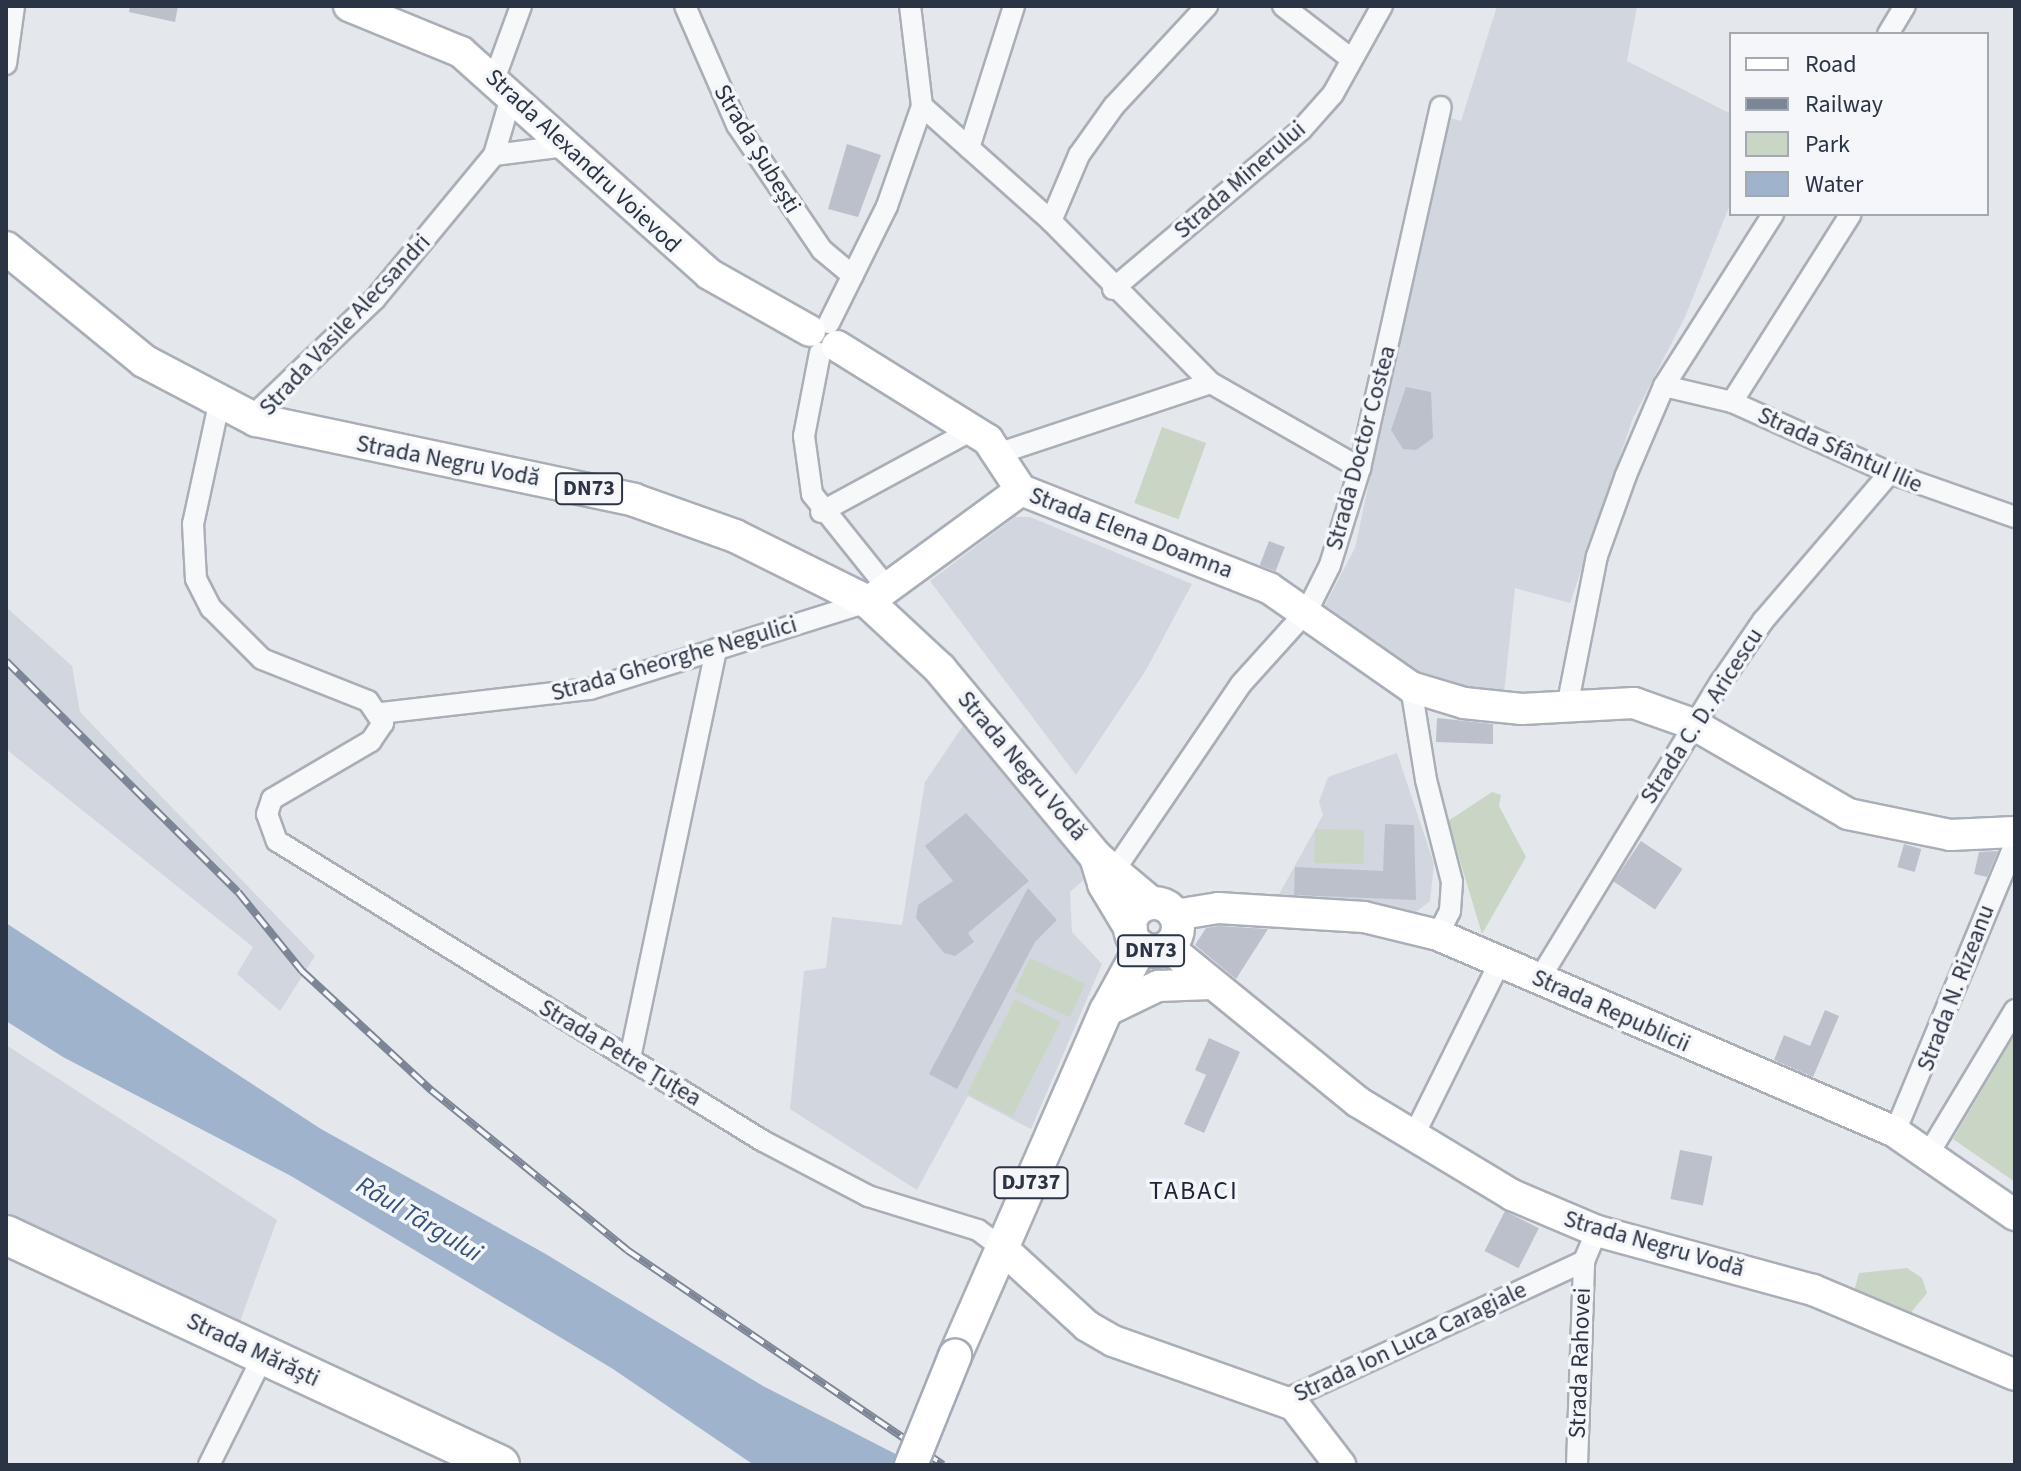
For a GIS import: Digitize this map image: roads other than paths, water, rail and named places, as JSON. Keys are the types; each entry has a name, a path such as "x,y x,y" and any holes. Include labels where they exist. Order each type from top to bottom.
{"highway":[{"name":"Strada Mărăști","path":"6,1235 500,1465"}],"main road":[{"name":"Strada Alexandru Voievod","path":"349,6 425,34 504,86 565,146 709,274 824,338 972,430 1000,453 1021,490"},
{"name":"Strada Negru Vodă","path":"6,248 122,346 219,404 256,420 634,500 735,536 878,596 1106,862 1163,909"},
{"name":"Strada Elena Doamna","path":"878,596 1021,490 1237,573 1307,611 1411,687"},
{"path":"1411,687 1490,707 1634,703 1693,724 1848,814 1950,835 2015,832"},
{"name":"Strada Negru Vodă","path":"1106,862 1104,884 1146,941 1211,984 1318,1073 1413,1137 1512,1195 1597,1231 1813,1290 2015,1375"},
{"name":"Strada Republicii","path":"1163,909 1218,908 1364,917 1438,935 1895,1132 2015,1215"},
{"name":"DN73","path":"1163,909 1177,936 1146,941 1134,915 1163,909"},
{"path":"1106,1011 1146,941"},
{"path":"1106,1011 1158,986 1211,984"},
{"name":"DJ737","path":"911,1465 955,1356 1106,1011"},
{"name":"Strada Ion Luca Caragiale","path":"1002,1248 1087,1326 1113,1341 1285,1400"},
{"path":"1285,1400 1303,1414 1340,1465"}],"street":[{"path":"6,64 14,6"},
{"name":"Strada Vasile Alecsandri","path":"256,420 262,407 375,299 494,155 504,86 521,6"},
{"name":"Strada Șubești","path":"685,6 737,125 822,250 853,276"},
{"path":"878,596 821,512 805,468 804,436 824,338 887,206 922,106 910,6"},
{"path":"969,148 1014,6"},
{"path":"1051,221 1079,155 1114,106 1207,6"},
{"path":"1283,6 1350,58"},
{"name":"Strada Minerului","path":"1113,289 1301,130 1333,94 1350,58 1382,6"},
{"path":"1889,32 1905,6"},
{"path":"922,106 1051,221 1113,289 1211,383 1360,468"},
{"name":"Strada Doctor Costea","path":"1106,862 1241,684 1307,611 1330,565 1360,468 1441,107"},
{"path":"494,155 565,146"},
{"path":"1567,707 1597,556 1664,386 1772,216"},
{"path":"1732,402 1850,216"},
{"path":"1000,453 1211,383"},
{"name":"Strada Sfântul Ilie","path":"1664,386 1732,402 1890,473 2012,508"},
{"path":"219,404 193,524 196,579 211,608 262,659 351,693 382,719"},
{"path":"821,512 972,430"},
{"name":"Strada C. D. Aricescu","path":"1540,978 1693,724 1763,621 1890,473"},
{"name":"Strada Gheorghe Negulici","path":"382,719 590,689 878,596"},
{"path":"630,1058 716,649"},
{"path":"1411,687 1426,780 1452,882 1450,911 1438,935"},
{"name":"Strada Petre Țuțea","path":"382,719 371,741 281,789 267,814 277,841 630,1058 868,1196 978,1230 1002,1248"},
{"name":"Strada N. Rizeanu","path":"1895,1132 2015,844"},
{"path":"1413,1137 1500,962"},
{"path":"1929,1153 2015,1010"},
{"path":"1584,1261 1597,1231"},
{"name":"Strada Ion Luca Caragiale","path":"1285,1400 1584,1261"},
{"name":"Strada Rahovei","path":"1577,1465 1584,1261"},
{"path":"209,1465 264,1354"}],"water":[{"name":"Râul Târgului","path":"6,923 321,1129 544,1253 763,1386 917,1465 754,1465 613,1369 291,1176 63,1057 6,1021"}],"railway":[{"path":"6,661 238,892 302,971 431,1090 627,1250 943,1465"}],"district":[{"name":"TABACI","path":"1194,1191"}]}
